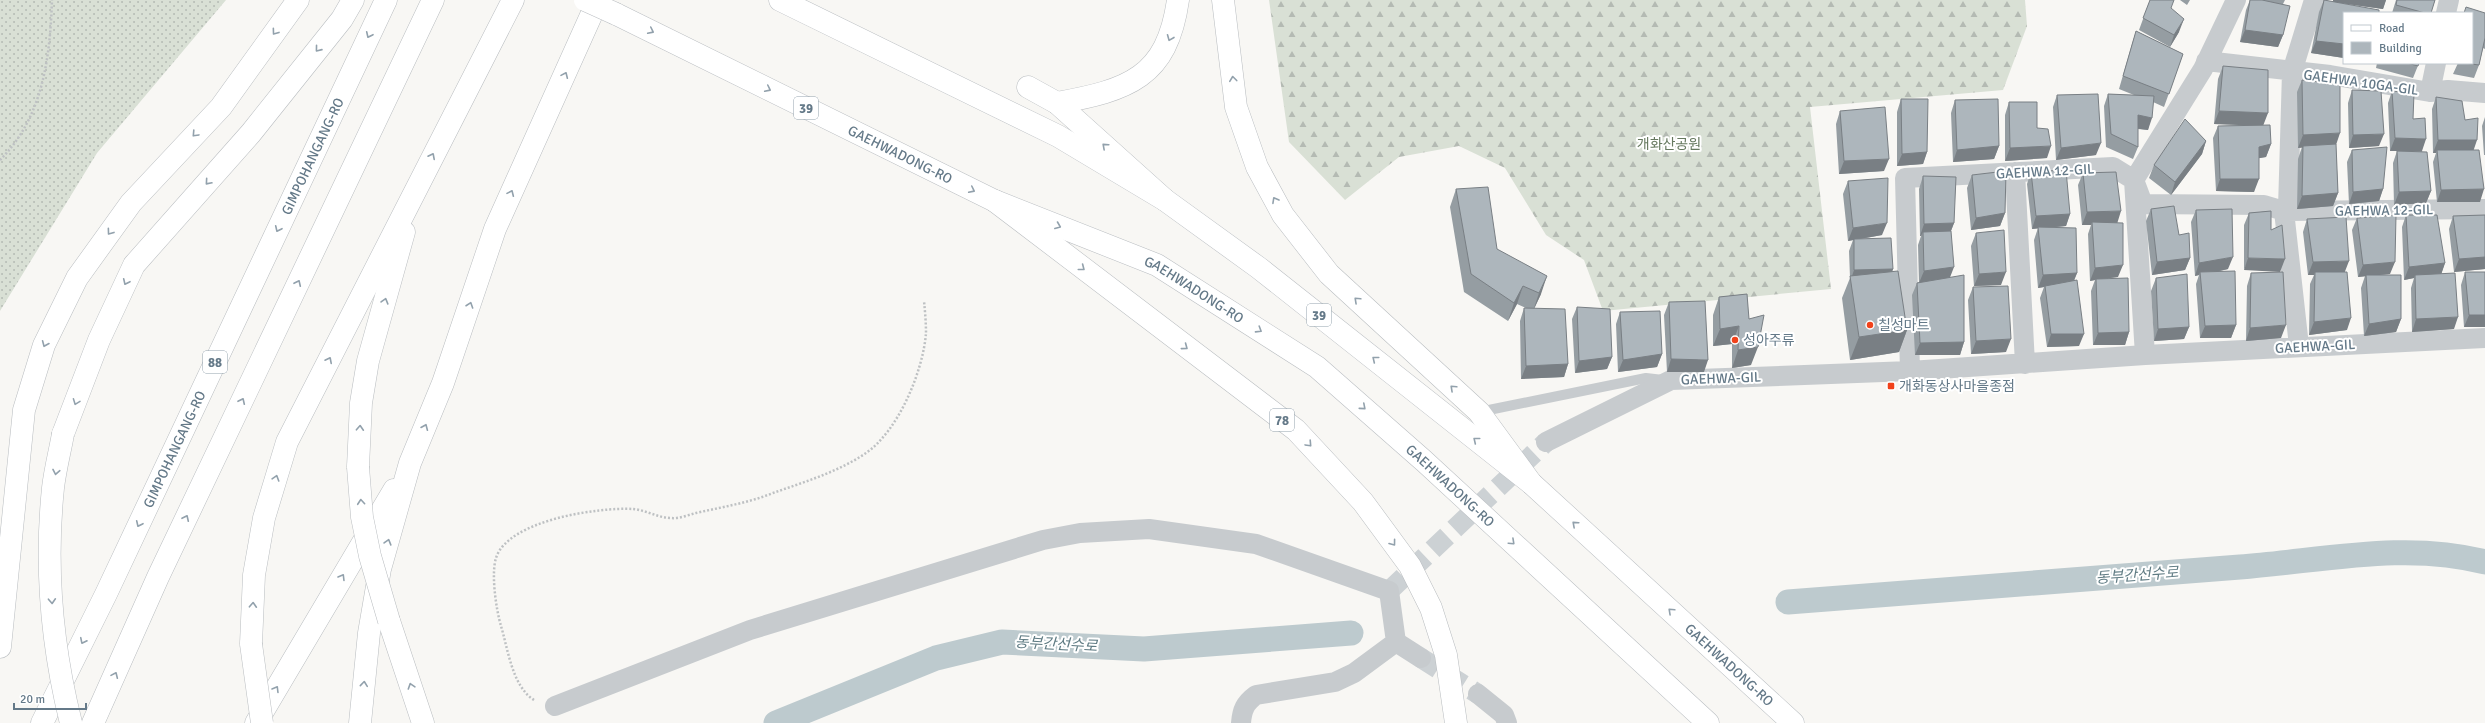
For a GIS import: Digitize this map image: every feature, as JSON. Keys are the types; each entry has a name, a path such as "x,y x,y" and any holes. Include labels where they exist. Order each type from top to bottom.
{"main road":[{"path":"0,647 24,410 44,345 77,278 131,203 221,107 298,0"},
{"path":"71,723 62,686 54,630 49,552 53,486 63,434 99,340 134,265 251,133 342,19 353,0"},
{"name":"GIMPOHANGANG-RO","path":"42,723 113,580 386,0"},
{"path":"93,723 158,577 433,0"},
{"path":"262,723 251,644 254,575 264,518 287,442 513,0"},
{"name":"GAEHWADONG-RO","path":"585,0 996,201 1157,265 1317,367 1424,460 1708,723"},
{"path":"360,723 369,633 380,568 410,463 443,383 495,229 598,0"},
{"name":"GAEHWADONG-RO","path":"780,0 1058,136 1165,200 1265,273 1530,483 1793,723"},
{"path":"1057,103 1092,97 1139,78 1162,55 1175,24 1178,0"},
{"path":"1223,0 1236,107 1257,167 1283,215 1329,274 1479,412 1530,483"},
{"path":"1028,87 1057,103 1165,200"},
{"path":"418,184 368,361 361,403 358,468 362,517 370,556 389,621 423,723"},
{"name":"78","path":"996,201 1296,430 1363,502 1410,566 1431,608 1446,655 1456,723"},
{"path":"256,723 410,463"}],"street":[{"path":"2145,355 2134,180 2206,61 2236,0"},
{"path":"2299,346 2284,211 2288,208 2292,72 2314,0"},
{"path":"2446,12 2449,0"},
{"path":"2206,61 2292,72"},
{"name":"GAEHWA 10GA-GIL","path":"2430,92 2436,64"},
{"name":"GAEHWA 10GA-GIL","path":"2292,72 2330,75 2430,92 2448,90 2485,93"},
{"name":"GAEHWA 12-GIL","path":"1910,371 1905,178 2113,167 2134,180 2143,204 2264,205 2284,211 2485,209"},
{"path":"2015,172 2025,364"},
{"name":"GAEHWA-GIL","path":"1546,442 1671,380 1910,371 2299,346 2485,338"},
{"path":"555,706 750,630 1006,551 1043,540 1080,533 1149,529 1256,544 1389,591 1396,642 1421,658"},
{"path":"1241,723 1242,712 1247,702 1256,695 1335,682 1354,673 1396,642"},
{"path":"1478,694 1504,715 1507,723"}],"lane":[{"path":"1479,412 1646,378 1671,380"}],"path":[{"path":"0,160 30,120 40,93 46,66 52,0"},
{"path":"555,706 539,704 528,696 517,679 499,617 495,582 496,558 500,549 522,530 555,519 594,511 633,509 672,518 753,501 834,470 867,453 888,431 908,397 921,358 926,333 924,301"}],"green space":[{"path":"0,0 226,0 97,153 0,311"},
{"name":"개화산공원","path":"1269,0 2025,0 2027,26 2003,90 1810,107 1831,289 1603,311 1584,260 1546,235 1505,168 1459,146 1399,157 1345,200 1289,142"}],"building":[{"path":"2150,0 2174,0 2171,8 2184,19 2174,35 2143,18"},
{"path":"2250,0 2262,0 2290,6 2283,35 2245,30"},
{"path":"2324,0 2379,10 2379,12 2343,12 2343,44 2316,41"},
{"path":"2397,0 2435,0 2431,12 2421,12 2396,5"},
{"path":"2466,7 2485,13 2485,38 2479,65 2472,64 2473,64 2473,12 2464,12"},
{"path":"2136,31 2183,54 2169,94 2123,76"},
{"path":"2223,66 2268,70 2268,113 2219,111"},
{"path":"2302,80 2340,84 2340,133 2303,135"},
{"path":"2352,90 2381,91 2384,134 2353,135"},
{"path":"2392,91 2414,93 2413,119 2425,118 2426,139 2395,138"},
{"path":"2098,94 2101,143 2061,148 2057,95"},
{"path":"2108,94 2154,96 2152,118 2138,115 2138,147 2111,134"},
{"path":"2436,97 2462,101 2465,120 2478,118 2477,140 2438,140"},
{"path":"1901,99 1928,99 1927,152 1902,154"},
{"path":"1998,99 1999,146 1957,150 1955,100"},
{"path":"2009,102 2037,102 2037,128 2048,129 2051,146 2010,148"},
{"path":"1885,107 1889,159 1844,161 1840,111"},
{"path":"2185,119 2206,141 2175,182 2154,165"},
{"path":"2270,125 2271,144 2259,147 2259,179 2220,179 2218,126"},
{"path":"2336,144 2338,193 2302,196 2303,146"},
{"path":"2387,147 2383,189 2353,192 2352,150"},
{"path":"2437,150 2479,150 2484,189 2441,190"},
{"path":"2397,151 2427,152 2431,191 2399,192"},
{"path":"2066,170 2070,214 2036,216 2031,172"},
{"path":"2006,171 2005,213 1976,218 1972,175"},
{"path":"2116,172 2121,211 2087,212 2083,173"},
{"path":"1923,176 1956,177 1954,223 1924,224"},
{"path":"1888,178 1887,223 1853,228 1848,181"},
{"path":"1488,187 1497,249 1547,276 1539,293 1523,286 1514,303 1471,274 1456,189"},
{"path":"2174,206 2179,235 2189,233 2190,258 2157,262 2151,209"},
{"path":"2232,209 2233,257 2199,263 2196,210"},
{"path":"2271,211 2271,230 2282,225 2285,259 2248,258 2249,213"},
{"path":"2396,215 2395,262 2363,265 2357,218"},
{"path":"2406,215 2437,215 2445,263 2409,267"},
{"path":"2485,215 2485,257 2459,259 2453,216"},
{"path":"2346,217 2349,261 2313,262 2307,219"},
{"path":"2092,222 2123,223 2123,265 2095,268"},
{"path":"2038,227 2076,228 2077,273 2043,275"},
{"path":"2004,230 2006,272 1979,274 1976,233"},
{"path":"1951,231 1954,267 1924,271 1923,232"},
{"path":"1891,238 1893,269 1854,270 1854,239"},
{"path":"1898,271 1907,330 1859,337 1850,276"},
{"path":"2235,271 2236,325 2205,326 2200,272"},
{"path":"2283,272 2286,325 2250,328 2251,273"},
{"path":"2315,272 2347,272 2351,318 2314,322"},
{"path":"2465,272 2485,272 2485,315 2469,315"},
{"path":"2455,273 2458,317 2416,319 2415,275"},
{"path":"2187,274 2189,327 2158,329 2156,278"},
{"path":"1964,275 1964,342 1920,343 1917,283"},
{"path":"2366,275 2401,275 2401,319 2369,324"},
{"path":"2128,278 2129,332 2098,333 2096,279"},
{"path":"2077,280 2084,334 2051,334 2045,286"},
{"path":"2008,286 2011,339 1976,341 1973,287"},
{"path":"1747,294 1749,319 1764,315 1758,347 1738,350 1739,326 1720,329 1719,297"},
{"path":"1705,301 1708,360 1671,359 1669,302"},
{"path":"1577,307 1610,309 1612,357 1579,361"},
{"path":"1524,308 1565,309 1568,364 1526,366"},
{"path":"1660,311 1662,354 1623,360 1620,312"}],"waterway":[{"name":"동부간선수로","path":"1788,602 2240,567 2363,554 2425,553 2455,556 2485,562"},
{"name":"동부간선수로","path":"776,723 936,658 1002,642 1144,649 1351,633"}],"tunnel":[{"path":"1389,591 1546,442"},
{"path":"1421,658 1478,694"}],"place":[{"name":"칠성마트","path":"1870,325"},
{"name":"성아주류","path":"1735,340"},
{"name":"개화동상사마을종점","path":"1891,386"}]}
